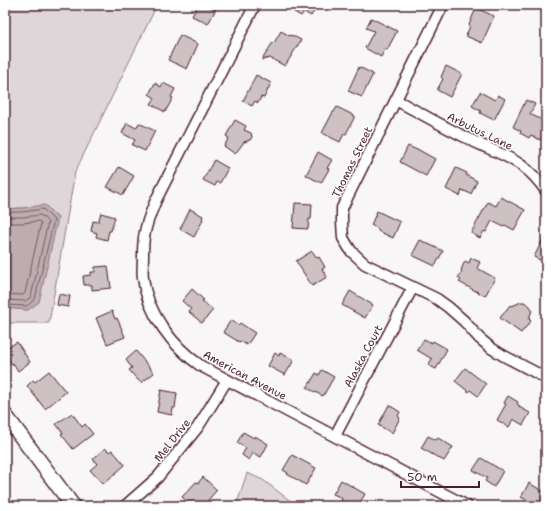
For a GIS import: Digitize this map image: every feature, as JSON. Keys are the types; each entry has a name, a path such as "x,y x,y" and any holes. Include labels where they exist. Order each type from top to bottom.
{"main road":[{"path":"5,415 73,506"}],"street":[{"name":"American Avenue","path":"255,5 156,200 148,219 144,233 143,278 147,296 153,312 166,332 190,358 201,366 467,506"},
{"name":"Thomas Street","path":"444,5 342,208 343,238 351,251 365,264 437,299 464,321 479,338 491,348 546,378"},
{"name":"Arbutus Lane","path":"396,100 441,125 521,165 537,179 546,191"},
{"name":"Alaska Court","path":"335,436 413,287"},
{"name":"Mel Drive","path":"125,506 158,476 198,427 227,380"}],"shaded area":[{"path":"5,5 157,5 75,172 49,323 5,323 5,308 28,310 22,208 5,209"},
{"path":"247,473 263,480 297,506 236,506"}],"water":[{"path":"45,205 58,218 39,302 28,310 5,308 5,209"}],"building":[{"path":"198,5 218,5 208,24 192,16"},
{"path":"283,5 318,5 311,16 304,12 301,16"},
{"path":"476,8 494,16 482,43 466,36"},
{"path":"371,18 397,31 387,50 385,49 381,57 365,48 374,31 366,28"},
{"path":"281,31 301,40 285,66 270,58 262,60"},
{"path":"180,35 198,44 187,69 168,60"},
{"path":"446,66 462,74 450,97 437,90 443,79 441,77"},
{"path":"359,67 373,74 362,97 348,91"},
{"path":"256,75 271,83 264,98 261,97 258,103 255,101 252,106 243,101"},
{"path":"155,83 161,87 163,83 175,89 171,97 173,98 165,112 151,104 155,98 149,94"},
{"path":"480,92 495,100 498,95 505,99 494,120 480,113 481,111 472,106"},
{"path":"526,100 535,104 530,114 546,122 546,128 540,140 531,135 529,138 520,133 521,131 513,127"},
{"path":"337,107 355,116 340,142 322,133"},
{"path":"235,120 246,126 244,130 251,133 252,137 250,140 244,142 235,154 224,146 229,138 226,136"},
{"path":"127,123 136,128 139,123 155,131 145,151 132,145 135,140 122,133"},
{"path":"408,146 417,149 435,159 426,176 400,162"},
{"path":"318,152 332,160 321,183 306,175"},
{"path":"214,160 228,168 220,183 217,182 215,186 203,180"},
{"path":"119,167 134,176 123,195 107,187"},
{"path":"456,168 467,173 466,175 477,181 471,194 462,190 460,196 446,189"},
{"path":"501,197 525,210 514,230 505,225 504,227 492,221 486,232 484,231 480,238 471,233 488,202 496,206"},
{"path":"295,203 312,204 311,219 309,219 308,229 293,228"},
{"path":"190,209 203,216 203,220 194,237 180,229"},
{"path":"377,211 400,222 393,238 378,231 378,229 371,225"},
{"path":"101,213 115,217 107,240 96,237 97,233 91,231 93,221 98,222"},
{"path":"546,233 546,263 534,257"},
{"path":"420,240 443,251 435,266 412,255"},
{"path":"312,251 317,258 319,257 325,267 322,269 327,277 312,286 296,261"},
{"path":"471,258 480,262 477,268 495,278 485,296 459,282 461,280 458,278 465,261 469,263"},
{"path":"108,266 111,288 92,290 92,285 84,285 83,276 91,275 91,272 95,272 95,267"},
{"path":"192,289 204,300 202,301 213,310 202,323 189,312 191,309 182,301"},
{"path":"350,291 373,305 365,318 342,305"},
{"path":"59,294 70,296 68,307 57,305"},
{"path":"524,302 530,306 532,310 529,319 531,321 521,333 500,318 510,305 512,306"},
{"path":"112,311 115,319 117,318 125,337 107,344 96,318"},
{"path":"231,320 238,325 240,323 255,333 247,345 223,332"},
{"path":"424,339 432,343 433,341 447,349 436,369 428,365 432,359 417,350"},
{"path":"17,342 30,362 18,371 5,354 5,349"},
{"path":"136,351 154,373 141,383 129,370 132,368 126,360"},
{"path":"275,353 279,356 280,353 294,360 285,375 268,366"},
{"path":"465,368 486,384 478,396 470,390 469,392 455,381"},
{"path":"322,370 334,377 323,396 307,388 316,373 319,375"},
{"path":"49,371 66,392 45,409 27,386 33,380 35,382"},
{"path":"161,390 177,393 175,408 173,408 172,415 157,412"},
{"path":"508,396 518,402 517,404 520,406 519,407 530,413 523,425 513,419 509,427 497,420 506,404 504,403"},
{"path":"389,405 400,412 398,416 400,418 392,433 378,425"},
{"path":"72,413 82,427 85,424 93,434 73,449 61,434 63,433 56,424"},
{"path":"243,432 254,438 255,436 268,444 261,457 253,453 249,460 242,455 246,448 237,443"},
{"path":"428,436 436,440 438,438 453,447 444,461 421,448"},
{"path":"105,448 109,452 112,450 125,465 103,484 90,470 97,464 93,459"},
{"path":"292,455 316,468 306,485 283,470"},
{"path":"481,458 503,471 494,487 485,481 487,478 473,470"},
{"path":"203,477 217,490 208,500 214,506 192,506 182,497 196,482 198,483"},
{"path":"341,480 365,494 358,506 351,506 341,500 342,498 333,494"},
{"path":"529,483 546,493 546,506 538,506 521,497"}]}
